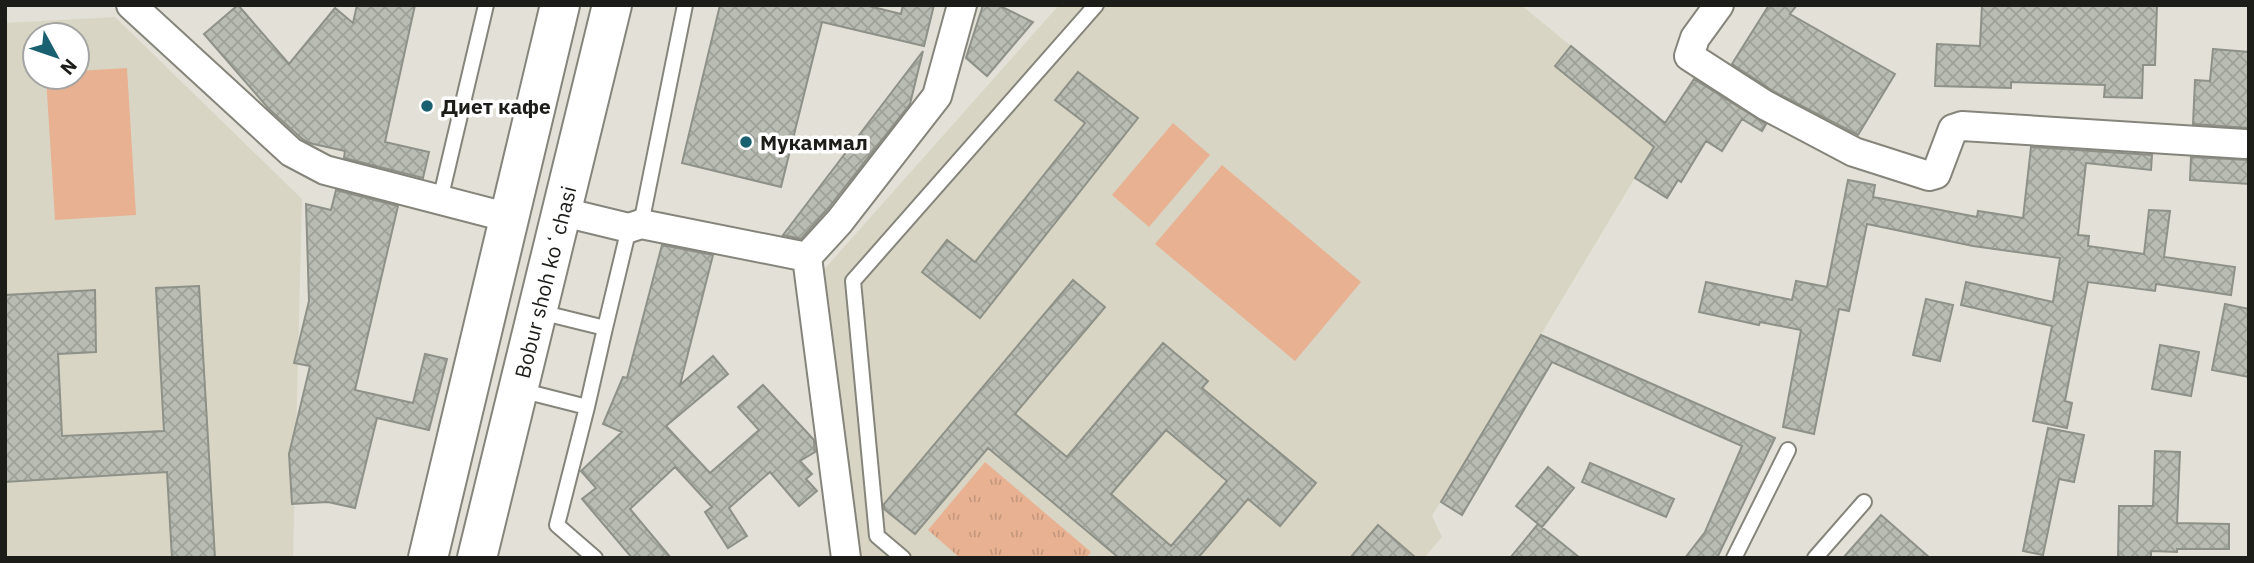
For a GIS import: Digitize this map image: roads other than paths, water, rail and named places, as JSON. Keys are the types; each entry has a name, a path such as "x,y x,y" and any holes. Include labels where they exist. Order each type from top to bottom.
{"main road":[{"path":"428,558 560,5"},
{"name":"Bobur shoh koʻchasi","path":"477,558 612,5"}],"street":[{"path":"131,5 291,152 325,170 510,218"},
{"path":"846,558 807,257 839,222 937,96 962,5"},
{"path":"1719,5 1695,38 1689,56 1766,105 1854,152 1929,176 1936,174 1954,129 1962,126 2245,144"},
{"path":"563,212 807,257"}],"lane":[{"path":"440,200 486,5"},
{"path":"595,558 558,525 605,328 635,226 685,5"},
{"path":"903,558 877,536 853,281 1096,5"},
{"path":"538,311 605,328"},
{"path":"519,390 587,407"},
{"path":"1734,558 1788,450"},
{"path":"1815,558 1864,502"}],"place":[{"name":"Диет кафе","path":"427,106"},
{"name":"Мукаммал","path":"746,142"}]}
